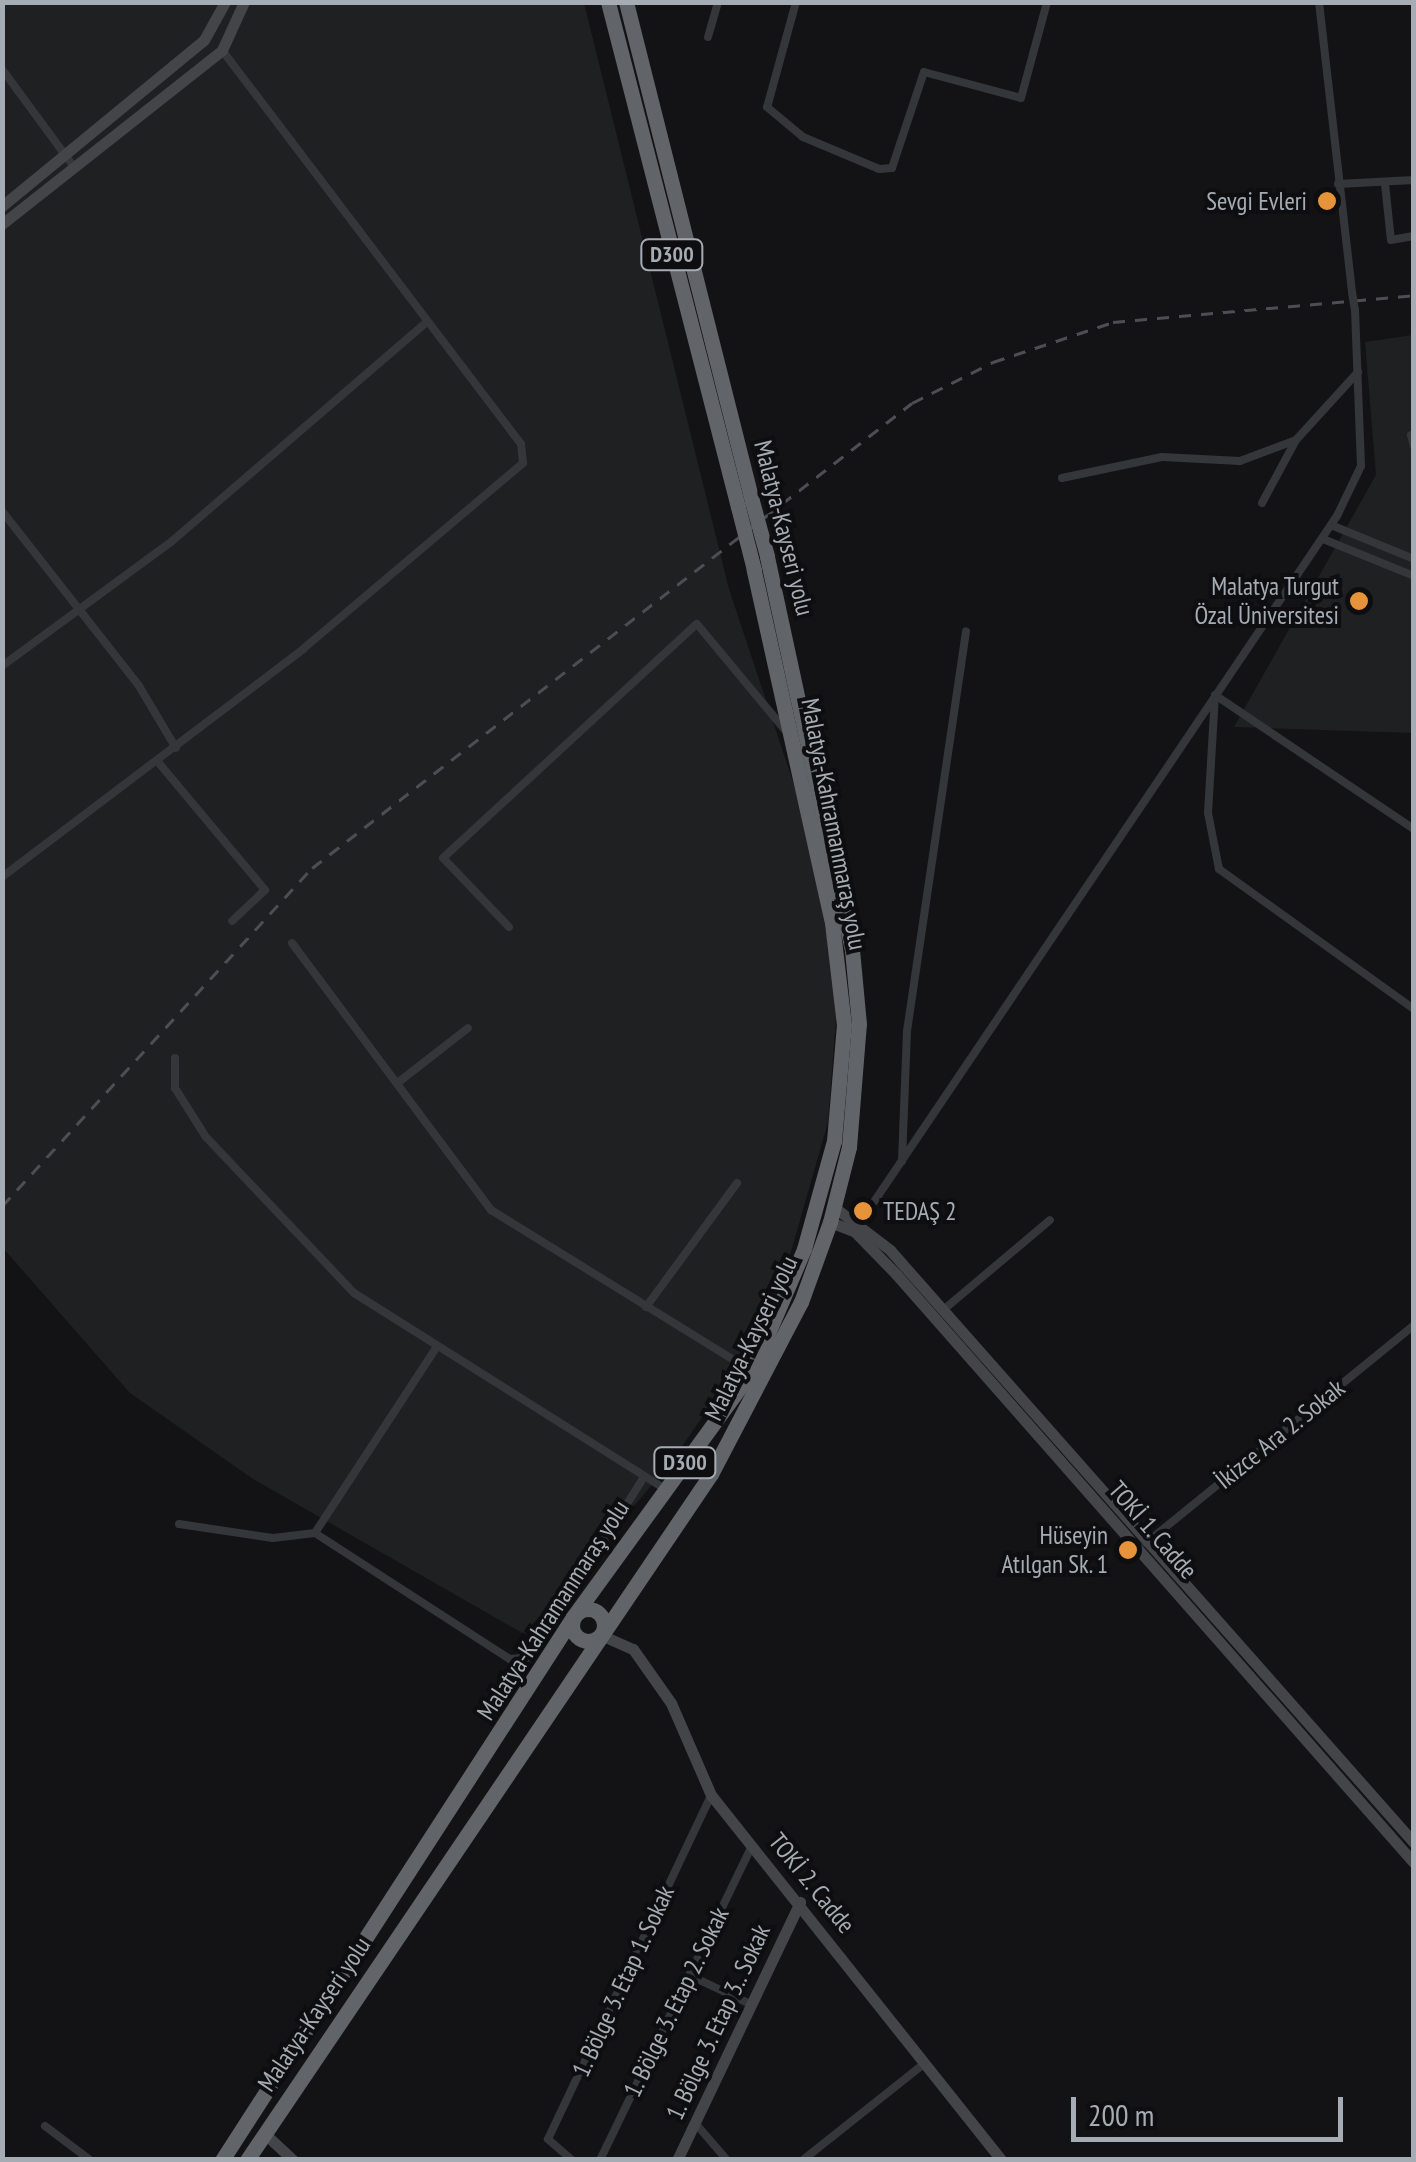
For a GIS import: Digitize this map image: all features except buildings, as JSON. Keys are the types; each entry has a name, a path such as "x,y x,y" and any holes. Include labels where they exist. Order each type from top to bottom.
{"highway":[{"name":"Malatya-Kahramanmaraş yolu","path":"222,2160 573,1617 752,1372 823,1190 844,1025 832,923 754,570 745,504 608,2"},
{"name":"Malatya-Kayseri yolu","path":"247,2160 711,1474 801,1302 832,1214 858,1024 852,950 767,556 745,504 626,2"},
{"path":"596,1610 601,1634 576,1637 573,1617 596,1610"}],"main road":[{"path":"2,224 204,40 225,2"},
{"path":"2,206 70,162 222,50 244,2"},
{"path":"832,1214 857,1227"},
{"name":"TOKİ 1. Cadde","path":"857,1227 1414,1844"},
{"name":"TOKİ 1. Cadde","path":"938,1314 1414,1863"},
{"name":"TOKİ 2. Cadde","path":"601,1634 633,1649 670,1703 711,1796 800,1902 1001,2160"},
{"name":"1. Bölge 3. Etap 3.. Sokak","path":"677,2160 800,1902"},
{"path":"264,2133 293,2160"}],"street":[{"path":"708,37 718,2"},
{"path":"796,2 767,107 803,136 879,169 892,168 924,72 1021,98 1047,2"},
{"path":"857,1227 1322,539 1361,466 1355,310 1319,2"},
{"path":"2,876 176,748 522,463 521,444 222,50"},
{"path":"2,69 70,162"},
{"path":"1338,184 1414,180"},
{"path":"1385,184 1391,240 1414,236"},
{"path":"2,666 79,611 426,323"},
{"path":"1262,503 1296,440 1358,372"},
{"path":"1411,436 1414,446"},
{"path":"1062,478 1162,457 1240,461 1296,440"},
{"path":"2,511 176,748"},
{"path":"1331,525 1414,559"},
{"path":"1322,539 1414,576"},
{"path":"509,927 443,858 697,624 792,738"},
{"path":"902,1160 907,1031 966,631"},
{"path":"1215,695 1414,829"},
{"path":"1215,695 1208,813 1219,870 1414,1008"},
{"path":"158,762 265,890 232,921"},
{"path":"292,943 400,1081 491,1210 752,1372"},
{"path":"400,1081 468,1028"},
{"path":"175,1058 175,1088 226,1159 354,1292 436,1348 664,1488"},
{"path":"646,1307 737,1183"},
{"path":"938,1314 1050,1220"},
{"name":"İkizce Ara 2. Sokak","path":"1146,1543 1414,1324"},
{"path":"315,1533 436,1348"},
{"path":"179,1524 273,1538 315,1533 510,1660 532,1657 644,1477"},
{"name":"1. Bölge 3. Etap 1. Sokak","path":"572,2160 548,2139 711,1796"},
{"name":"1. Bölge 3. Etap 2. Sokak","path":"600,2160 752,1845"},
{"path":"689,1975 750,2004"},
{"path":"803,2160 926,2062"},
{"path":"696,2124 727,2160"},
{"path":"46,2126 90,2160"}],"shaded area":[{"path":"2,3 584,3 729,589 803,812 838,993 828,1122 773,1315 669,1465 524,1634 253,1479 130,1393 3,1248"},
{"name":"Malatya Turgut Özal Üniversitesi","path":"1413,335 1413,733 1234,727 1376,475 1365,342"}],"railway":[{"path":"2,1206 312,868 912,403 993,362 1113,322 1414,295"}],"place":[{"name":"Sevgi Evleri","path":"1327,201"},
{"name":"Malatya Turgut Özal Üniversitesi","path":"1359,601"},
{"name":"TEDAŞ 2","path":"863,1211"},
{"name":"Hüseyin Atılgan Sk. 1","path":"1128,1550"}]}
